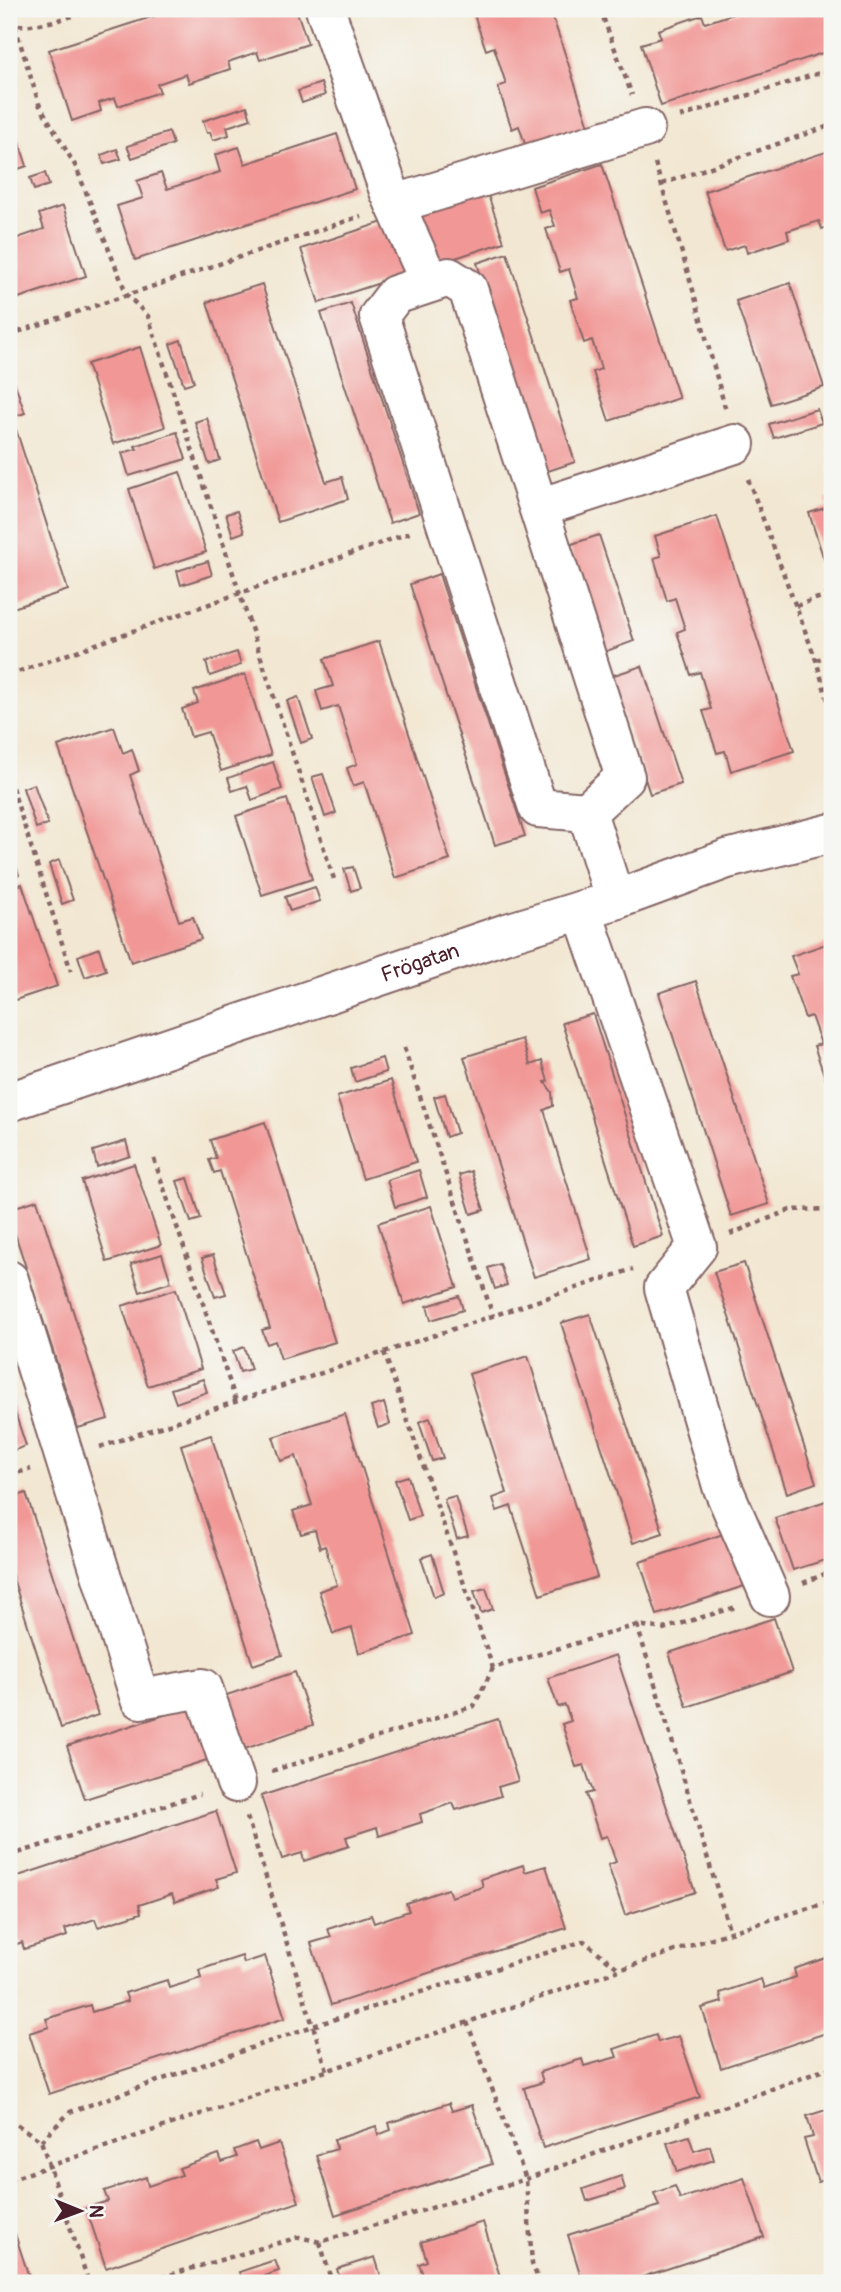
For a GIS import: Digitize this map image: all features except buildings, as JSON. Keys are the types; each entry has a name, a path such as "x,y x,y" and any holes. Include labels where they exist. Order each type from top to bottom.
{"street":[{"path":"325,9 395,204 430,283"},
{"path":"395,204 645,128"},
{"path":"449,277 468,289 539,508 625,777 587,812 538,808 379,316 395,295 449,277"},
{"path":"539,508 734,444"},
{"path":"587,812 599,905 697,1247 664,1288 722,1486 771,1596"},
{"name":"Frögatan","path":"9,1102 599,905 727,859 832,833"},
{"path":"9,1280 140,1699 203,1688 236,1783"}],"path":[{"path":"9,22 15,26 43,24 97,9"},
{"path":"600,9 645,128 693,290 734,444 816,660 832,715"},
{"path":"15,26 39,104 76,167 127,295 148,316 334,882"},
{"path":"645,128 832,69"},
{"path":"662,184 832,125"},
{"path":"9,335 395,204"},
{"path":"9,675 446,521"},
{"path":"796,606 832,593"},
{"path":"816,660 832,654"},
{"path":"9,778 71,971"},
{"path":"404,1048 493,1316"},
{"path":"154,1159 236,1401"},
{"path":"9,1475 64,1459 697,1247 790,1210 832,1209"},
{"path":"384,1352 493,1668 637,1625 663,1629 771,1596"},
{"path":"637,1625 730,1932"},
{"path":"236,1783 327,2070"},
{"path":"9,2180 730,1932 832,1901"},
{"path":"41,2141 70,2112 313,2026 584,1941 619,1970"},
{"path":"467,2022 526,2179 532,2264 540,2283"},
{"path":"142,2283 299,2237 320,2242 526,2179 832,2067"},
{"path":"9,2119 41,2141 89,2283"},
{"path":"320,2242 332,2283"}]}
